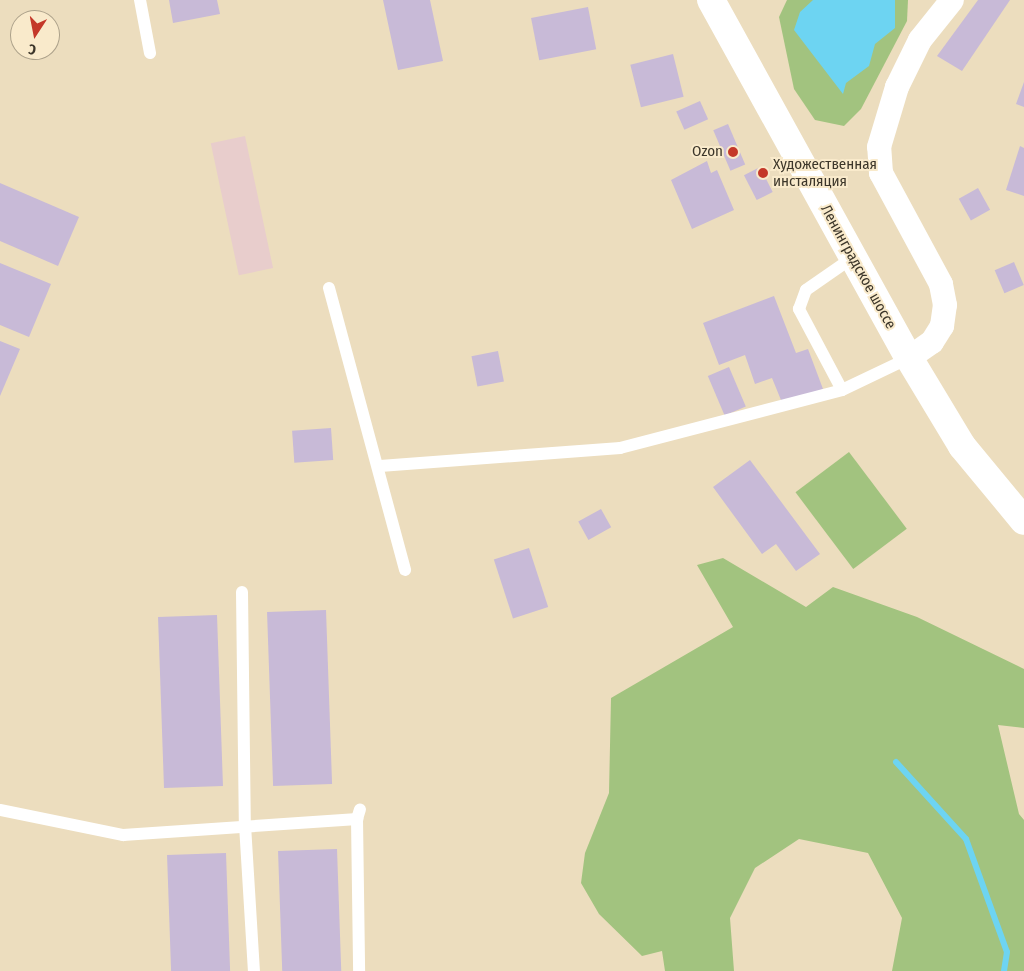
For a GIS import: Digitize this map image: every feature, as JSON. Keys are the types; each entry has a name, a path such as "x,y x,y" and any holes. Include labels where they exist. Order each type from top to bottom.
{"main road":[{"name":"Ленинградское шоссе","path":"711,0 909,358 962,446 1024,521"}],"street":[{"path":"909,358 932,342 942,326 945,305 941,284 881,173 879,147 885,118 920,40 952,0"}],"lane":[{"path":"140,0 150,53"},
{"path":"842,390 799,309 806,290 852,258"},
{"path":"329,288 380,466 405,570"},
{"path":"380,466 620,448 842,390 909,358"},
{"path":"242,592 245,825 254,971"},
{"path":"0,810 123,835 359,814 359,971"}],"shaded area":[{"path":"245,136 273,268 239,275 211,143"}],"green space":[{"path":"787,0 908,0 907,21 861,109 844,126 815,120 794,89 779,17"},
{"path":"849,452 907,529 853,569 795,492"},
{"path":"723,558 806,607 833,587 917,617 1024,669 1024,728 998,725 1019,814 1024,820 1024,971 892,971 902,918 868,853 799,839 755,868 730,918 734,971 665,971 662,951 642,956 599,914 581,883 585,853 609,793 611,698 733,627 697,565"}],"water":[{"path":"813,0 895,0 895,28 875,44 869,66 846,83 843,94 794,30 800,12"}],"building":[{"path":"169,0 217,0 220,14 173,23"},
{"path":"383,0 430,0 443,61 398,70"},
{"path":"978,0 1010,0 962,71 937,56"},
{"path":"588,7 596,49 539,60 531,18"},
{"path":"673,54 684,97 641,107 630,65"},
{"path":"1024,82 1024,107 1016,104"},
{"path":"700,101 708,119 684,130 676,112"},
{"path":"728,124 745,165 730,171 713,130"},
{"path":"1020,146 1024,148 1024,196 1006,190"},
{"path":"707,161 711,173 717,170 734,210 692,229 671,180"},
{"path":"760,167 773,192 757,200 744,175"},
{"path":"0,183 79,217 58,266 0,241"},
{"path":"978,188 990,210 971,221 959,199"},
{"path":"1014,262 1024,285 1004,293 995,270"},
{"path":"0,263 51,284 29,337 0,325"},
{"path":"774,296 796,353 808,349 823,389 783,405 772,378 755,384 745,355 719,365 703,323"},
{"path":"0,341 20,349 0,396"},
{"path":"498,351 504,381 477,387 471,356"},
{"path":"729,367 746,407 725,416 708,376"},
{"path":"331,428 333,460 294,463 292,431"},
{"path":"750,460 820,554 796,571 776,544 762,554 713,487"},
{"path":"601,509 611,527 588,540 578,522"},
{"path":"529,548 548,607 513,618 494,559"},
{"path":"326,610 332,784 273,786 267,612"},
{"path":"217,615 223,786 164,788 158,617"},
{"path":"337,849 341,971 282,971 278,851"},
{"path":"226,853 230,971 171,971 167,855"}],"waterway":[{"path":"896,762 966,839 1007,952 1004,971"}],"place":[{"name":"Ozon","path":"733,152"},
{"name":"Художественная инсталяция","path":"763,173"}]}
